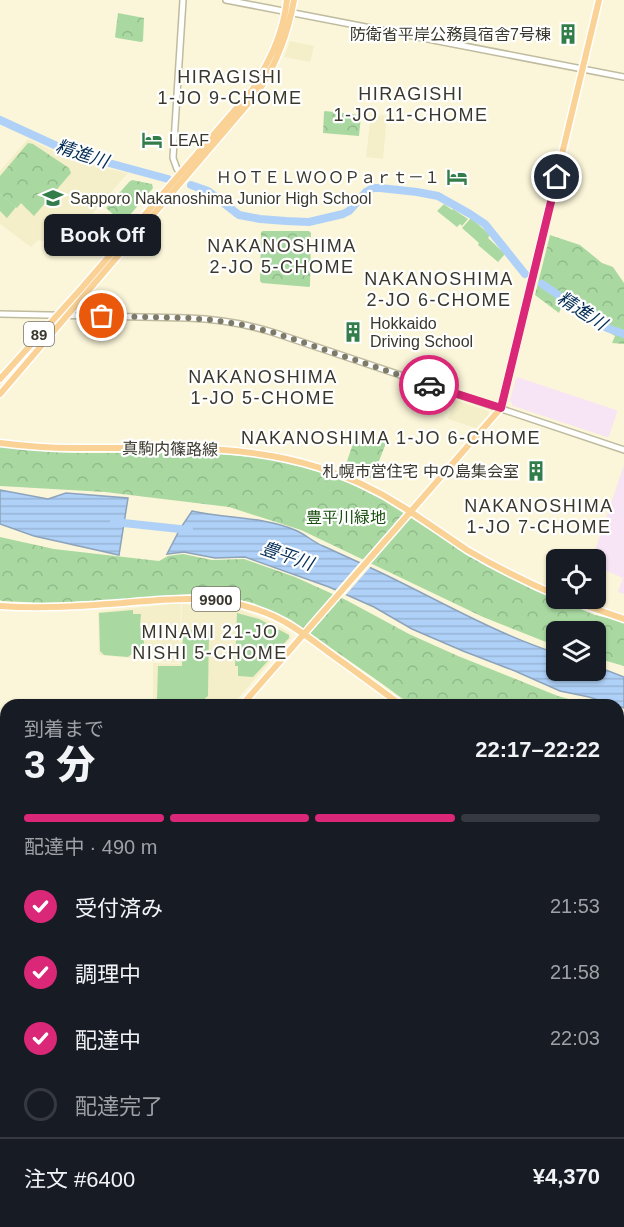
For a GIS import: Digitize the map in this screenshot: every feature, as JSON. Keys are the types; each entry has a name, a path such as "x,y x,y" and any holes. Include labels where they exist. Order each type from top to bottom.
{"main road":[{"name":"89","path":"0,394 258,92 280,54 289,12 287,0"},
{"name":"89","path":"0,379 253,89 274,51 294,0"},
{"path":"247,699 501,408 599,0"},
{"name":"真駒内篠路線","path":"0,443 70,448 232,450 306,464 375,490 409,514 478,556 546,590"},
{"name":"9900","path":"0,606 54,608 184,598 234,602 280,619 305,632 394,699"},
{"path":"595,609 624,619"}],"street":[{"path":"182,172 177,169 173,158 183,0"},
{"path":"225,0 624,77"},
{"path":"0,314 188,318 243,325 275,333 624,450"}],"shaded area":[{"path":"290,41 314,46 310,62 284,57"},
{"path":"371,114 387,116 383,159 366,157"},
{"name":"Sapporo Nakanoshima Junior High School","path":"28,139 77,162 128,173 62,246 38,240 31,247 0,224 0,171"},
{"path":"517,377 616,410 609,436 513,406 510,400"},
{"path":"455,400 488,411 489,414 476,428 448,419"},
{"path":"624,465 624,594 618,592 623,578 606,570 606,549 595,549"},
{"path":"181,603 179,663 99,655 98,612"},
{"path":"182,604 235,608 267,620 290,633 291,638 237,699 153,699 153,663 180,664"}],"green space":[{"path":"118,13 144,18 143,41 115,37"},
{"path":"325,111 360,115 359,136 323,133"},
{"path":"28,143 69,168 71,173 34,216 21,203 17,208 0,194 0,176"},
{"path":"132,180 152,184 153,188 123,223 106,208"},
{"path":"0,194 16,207 7,218 0,211"},
{"path":"444,204 468,219 462,226 460,224 457,227 437,211"},
{"path":"471,218 490,235 488,238 505,254 498,262 462,228"},
{"path":"309,231 311,233 309,287 260,281 261,232"},
{"path":"550,235 580,245 602,263 613,267 624,283 624,344 612,343 615,336 563,303 559,313 535,295"},
{"path":"357,432 386,443 372,479 345,467"},
{"name":"豊平川緑地","path":"0,447 79,453 208,453 266,458 326,474 383,500 469,555 546,595 546,609 580,609 624,622 624,666 606,661 606,621 546,621 546,642 483,617 301,530 229,507 105,492 0,486"},
{"path":"0,537 54,549 159,561 168,556 183,554 212,560 244,559 295,577 346,600 409,634 458,656 569,699 403,699 291,620 253,603 224,596 192,594 45,603 0,600"},
{"path":"133,610 133,614 141,614 140,626 144,630 144,649 128,657 104,655 100,651 99,613"},
{"path":"237,613 259,619 289,635 289,638 253,677 238,676 238,666 235,666"},
{"path":"183,630 209,630 208,696 204,699 157,699 158,666 182,666"}],"water":[{"path":"0,490 48,499 66,493 128,498 119,555 34,536 0,524"},
{"path":"192,511 282,525 474,619 546,650 546,681 606,681 606,670 624,677 624,699 595,699 560,691 412,629 374,607 329,587 245,557 215,558 184,552 167,554"}],"pier":[{"path":"362,560 372,565 344,597 334,592"}],"waterway":[{"name":"精進川","path":"0,120 72,153 168,179"},
{"name":"精進川","path":"191,185 208,191 239,215 286,221 309,222 343,214 373,188 438,196 485,224 525,274"},
{"name":"精進川","path":"542,284 607,328 624,334"},
{"name":"豊平川","path":"114,522 189,530"}],"way so far":[{"path":"102,316 188,318 243,325 275,333 429,385"}],"place":[{"name":"防衛省平岸公務員宿舎7号棟","path":"568,34"},
{"name":"LEAF","path":"152,140"},
{"name":"ＨＯＴＥＬＷＯＯＰａｒｔ－１","path":"457,177"},
{"name":"Sapporo Nakanoshima Junior High School","path":"53,198"},
{"name":"Book Off","path":"102,316"},
{"name":"Hokkaido Driving School","path":"353,332"},
{"name":"札幌市営住宅 中の島集会室","path":"536,471"}],"district":[{"name":"HIRAGISHI 1-JO 9-CHOME","path":"230,88"},
{"name":"HIRAGISHI 1-JO 11-CHOME","path":"411,104"},
{"name":"NAKANOSHIMA 2-JO 5-CHOME","path":"282,256"},
{"name":"NAKANOSHIMA 2-JO 6-CHOME","path":"439,289"},
{"name":"NAKANOSHIMA 1-JO 5-CHOME","path":"263,388"},
{"name":"NAKANOSHIMA 1-JO 6-CHOME","path":"391,438"},
{"name":"NAKANOSHIMA 1-JO 7-CHOME","path":"539,516"},
{"name":"MINAMI 21-JO NISHI 5-CHOME","path":"210,642"}],"route":[{"path":"429,385 501,408 557,177"}]}
